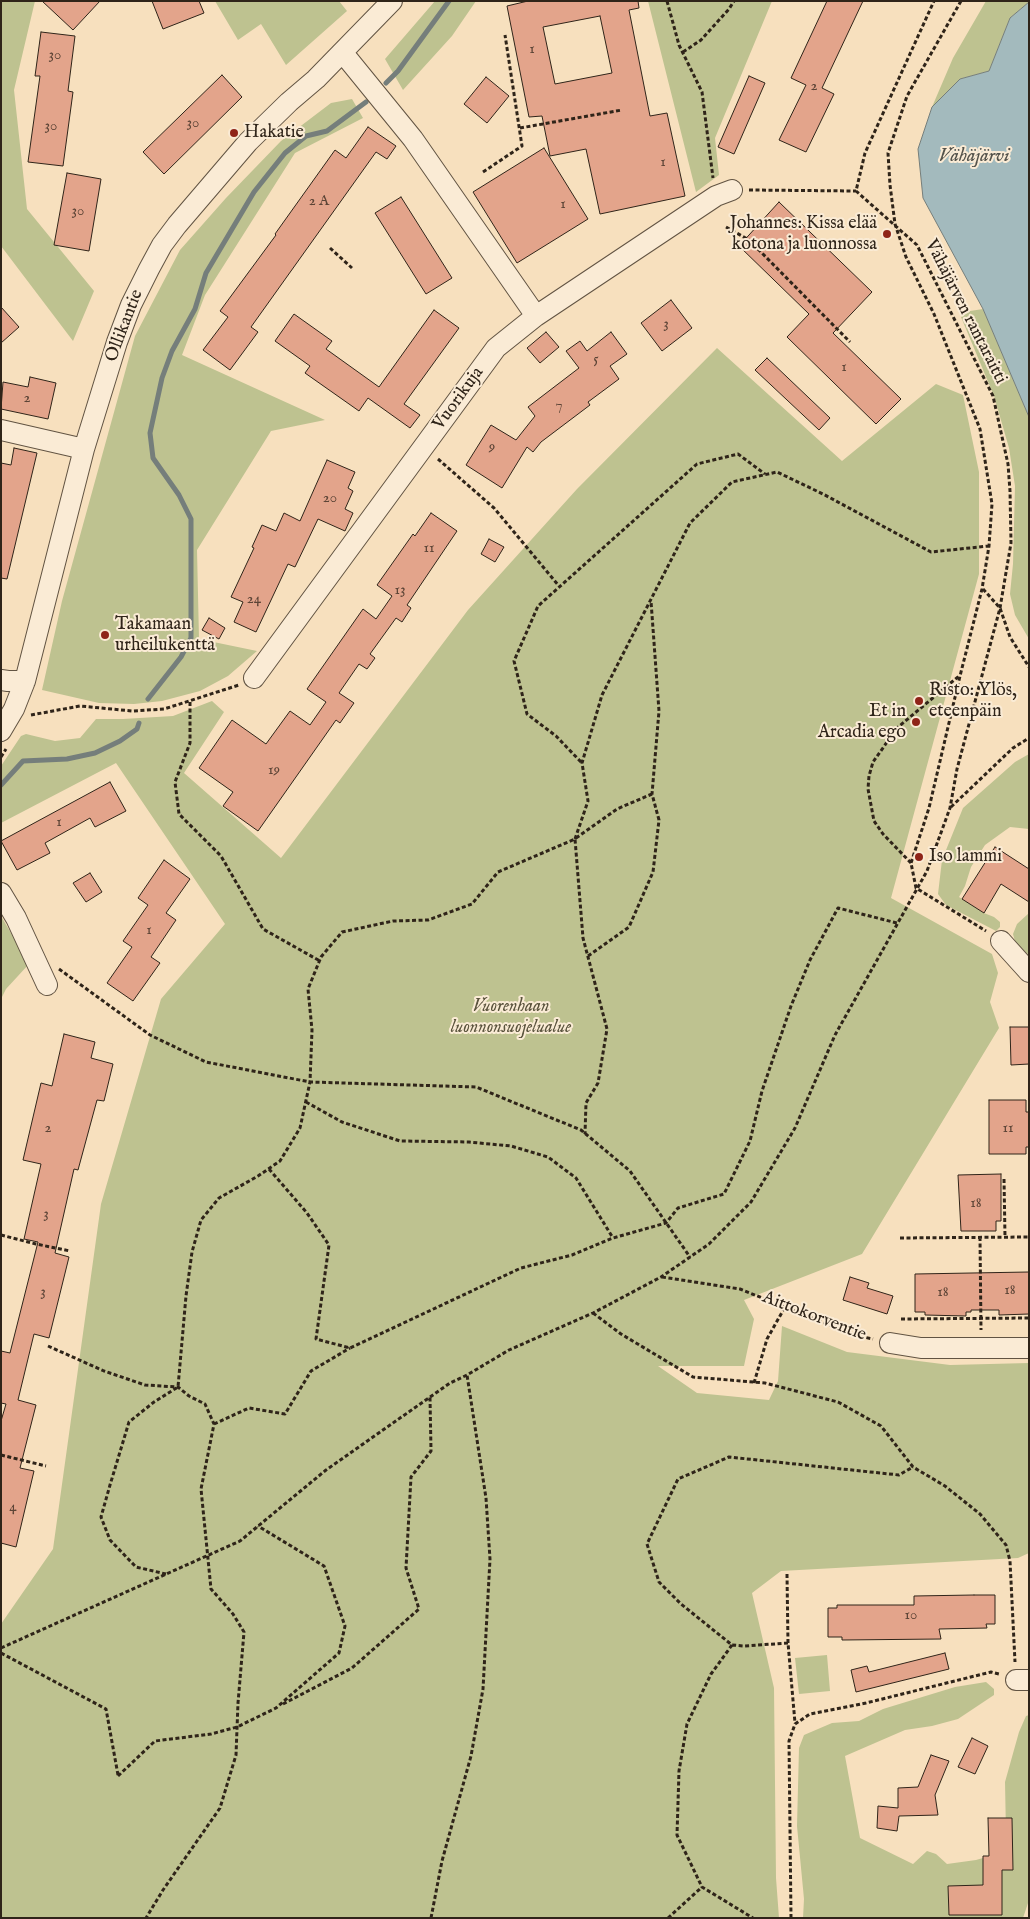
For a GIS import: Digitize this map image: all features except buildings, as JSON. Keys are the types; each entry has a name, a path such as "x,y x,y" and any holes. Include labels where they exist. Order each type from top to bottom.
{"street":[{"name":"Ollikantie","path":"1,732 14,709 25,681 84,449 117,342 127,314 162,245 194,204 248,142 343,53 392,1"},
{"path":"343,53 413,139 536,316"},
{"name":"Vuorikuja","path":"254,678 496,348 536,316 724,193"},
{"path":"1,430 84,449"},
{"path":"1,680 8,682 25,681"},
{"path":"1,893 16,918 48,985"},
{"path":"1001,941 1028,971"},
{"name":"Aittokorventie","path":"890,1343 921,1348 1029,1348"}],"path":[{"path":"667,1 683,52 702,92 708,149 724,193 856,191 865,152 934,1"},
{"path":"683,52 701,40 734,1"},
{"path":"961,1 907,96 888,153 895,224 906,257 934,314 980,429 992,504 989,546 982,589 930,808 912,863 916,888 1001,941"},
{"path":"484,172 522,146 505,35"},
{"path":"520,128 622,110"},
{"name":"Vähäjärven rantaraitti","path":"856,191 917,245 993,396 1003,438 1010,490 1011,543 1000,608 1010,637 1029,667"},
{"path":"726,227 749,240 850,342"},
{"path":"330,248 352,268"},
{"path":"424,446 494,508 559,586"},
{"path":"582,763 556,736 527,714 514,661 538,606 697,464 738,454 765,474"},
{"path":"585,1134 586,1103 598,1083 607,1029 583,938 575,839 588,801 582,763 602,695 690,523 732,482 777,472 823,494 931,552 989,546"},
{"path":"1,1648 240,1541 326,1470 450,1383 509,1350 593,1313 661,1277 709,1244 751,1202 795,1128 835,1035 926,872 950,808 964,741 1000,608 982,589"},
{"path":"588,956 629,927 653,872 659,820 652,794 659,711 651,600"},
{"path":"912,863 902,856 874,821 868,789 873,762 897,728 960,676"},
{"path":"14,709 28,715 80,706 132,712 164,710 229,690 254,678"},
{"path":"190,702 190,743 175,782 179,814 221,856 263,929 320,961"},
{"path":"950,808 1013,748 1029,738"},
{"path":"178,1387 192,1252 202,1220 219,1198 280,1161 300,1128 310,1082 312,1030 308,989 320,961 342,932 393,921 428,920 472,904 498,872 575,839 617,809 652,794"},
{"path":"214,1424 249,1408 284,1414 310,1371 350,1348 521,1268 572,1255 613,1238 666,1223 678,1208 724,1194 750,1141 762,1090 791,1006 810,960 838,908 897,923"},
{"path":"38,965 61,969 150,1035 206,1062 310,1082 476,1087 581,1130 630,1171 690,1257"},
{"path":"306,1102 342,1122 400,1141 469,1142 511,1146 548,1157 576,1178 613,1238"},
{"path":"269,1169 307,1213 329,1245 316,1339 350,1348"},
{"path":"1004,1179 1005,1237"},
{"path":"1,1235 70,1251"},
{"path":"980,1237 982,1348"},
{"path":"900,1238 1029,1237"},
{"name":"Aittokorventie","path":"661,1277 740,1289 854,1335 890,1343"},
{"path":"754,1383 767,1339 785,1307"},
{"path":"593,1313 622,1334 693,1376 765,1384 838,1402 881,1426 913,1467 945,1486 980,1514 1006,1545 1010,1560 1023,1680 991,1672 866,1703 810,1714 795,1724"},
{"path":"900,1319 1029,1318"},
{"path":"48,1346 104,1371 145,1385 178,1387 189,1396 205,1404 214,1424 202,1488 211,1589 233,1614 244,1632 236,1755 220,1808 163,1890 146,1918"},
{"path":"431,1918 442,1861 471,1756 484,1689 490,1559 486,1498 467,1375"},
{"path":"167,1574 136,1567 110,1540 101,1517 129,1422 154,1402 178,1387"},
{"path":"1,1654 106,1709 118,1776 155,1741 211,1734 237,1727 352,1668 419,1610 406,1568 411,1477 432,1452 430,1397"},
{"path":"1,1454 46,1466"},
{"path":"788,1643 732,1645 681,1604 659,1582 647,1544 678,1479 729,1457 899,1475 913,1467"},
{"path":"258,1526 324,1566 345,1626 339,1653 278,1706"},
{"path":"787,1574 788,1643 795,1724 789,1741 791,1918"},
{"path":"732,1645 711,1674 687,1724 678,1771 677,1835 702,1887 753,1918"},
{"path":"668,1918 702,1887"}],"green space":[{"path":"1,1 35,1 14,90 27,209 94,291 73,341 1,246"},
{"path":"215,1 339,1 347,11 286,65 261,24 238,40"},
{"path":"435,1 476,1 452,36 403,90 385,59"},
{"path":"648,1 772,1 715,138 719,175 696,192"},
{"path":"986,1 1029,2 1010,18 989,71 960,79 932,107 953,58"},
{"path":"352,99 363,118 295,153 205,295 182,355 325,420 271,431 197,550 199,639 257,651 228,676 200,691 162,701 134,704 99,703 42,690 62,601 135,336 180,250 226,198 281,141 331,103"},
{"path":"983,309 1029,417 1029,639 1015,615 1010,594 1013,564 1015,486 1009,448 994,396 961,317 970,311"},
{"name":"Vuorenhaan luonnonsuojelualue","path":"717,348 842,461 936,384 963,395 979,472 979,574 891,898 992,954 998,973 990,1002 999,1028 862,1254 744,1300 754,1319 744,1366 658,1366 697,1393 769,1400 778,1381 782,1326 847,1352 950,1365 1029,1363 1029,1553 1018,1558 781,1571 752,1593 774,1688 776,1878 779,1918 1,1918 1,1624 53,1549 101,1204 161,999 225,924 116,763 1,823 1,766 21,736 26,734 55,741 80,738 96,719 173,716 212,701 224,712 184,773 281,858 468,610 577,489"},
{"path":"1029,754 1029,829 1010,827 985,845 971,867 959,897 1000,922 1000,927 996,931 946,905 938,894 942,860 963,808 1015,762"},
{"path":"1029,913 1029,955 1016,945 1013,934 1017,924"},
{"path":"1,916 29,964 6,989 1,999"},
{"path":"827,1655 830,1691 799,1694 795,1658"},
{"path":"986,1682 994,1689 994,1695 958,1719 932,1726 905,1730 845,1756 860,1838 913,1864 927,1851 936,1854 947,1864 976,1860 990,1856 1006,1834 1005,1782 1019,1732 1026,1716 1029,1715 1029,1900 1023,1918 803,1918 804,1899 797,1826 799,1748 804,1735 832,1723 859,1721 883,1709 955,1687"}],"water":[{"name":"Vähäjärvi","path":"1029,2 1029,417 983,309 923,198 918,149 932,107 960,79 989,71 1010,18"}],"waterway":[{"path":"386,83 398,71 449,1"},
{"path":"148,699 181,657 191,638 191,519 179,495 153,458 150,433 162,378 172,351 195,309 206,273 254,192 285,153 306,136 327,131 366,102"},
{"path":"1,785 23,761 67,759 95,753 120,741 137,729 139,723"}],"place":[{"name":"Hakatie","path":"234,133"},
{"name":"Johannes: Kissa elää kotona ja luonnossa","path":"887,234"},
{"name":"Takamaan urheilukenttä","path":"105,635"},
{"name":"Risto: Ylös, eteenpäin","path":"919,701"},
{"name":"Et in Arcadia ego","path":"916,722"},
{"name":"Iso lammi","path":"919,857"}]}
